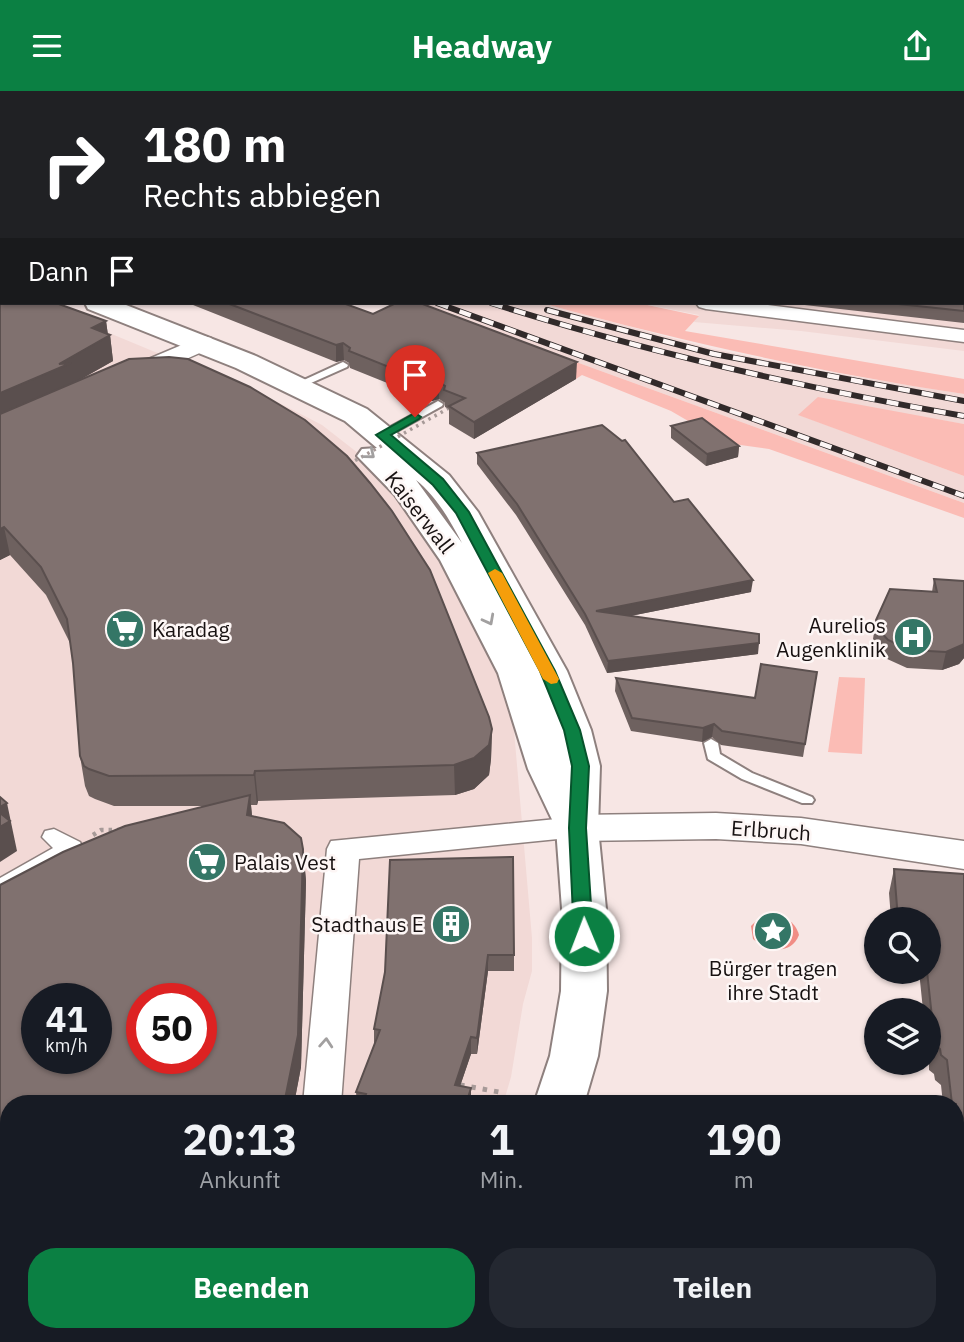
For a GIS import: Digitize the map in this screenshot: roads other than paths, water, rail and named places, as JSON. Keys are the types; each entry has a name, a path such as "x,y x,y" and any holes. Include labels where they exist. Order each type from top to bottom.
{"main road":[{"path":"138,305 154,311 189,344"},
{"name":"Kaiserwall","path":"88,309 298,385 356,415 438,482 462,512 548,671 572,730 580,766 577,828 584,909 584,991 574,1056 562,1095"},
{"name":"Kaiserwall","path":"189,344 330,422 379,461 406,488 457,560 517,673 548,769 577,828"}],"street":[{"path":"722,305 964,336"},
{"path":"111,384 189,344"},
{"name":"Erlbruch","path":"577,828 716,826 802,831 964,855"},
{"path":"323,1095 343,849 577,828"},
{"path":"0,890 62,843"}],"lane":[{"path":"298,385 343,365"},
{"path":"382,435 443,406"},
{"path":"711,743 713,756 747,776 807,800"}],"railway":[{"path":"442,305 964,496"},
{"path":"497,305 667,353 844,393 964,416"},
{"path":"547,310 714,354 964,401"}],"place":[{"name":"Karadag","path":"125,629"},
{"name":"Aurelios Augenklinik","path":"913,637"},
{"name":"Palais Vest","path":"207,862"},
{"name":"Stadthaus E","path":"451,924"},
{"name":"Bürger tragen ihre Stadt","path":"773,931"}]}
